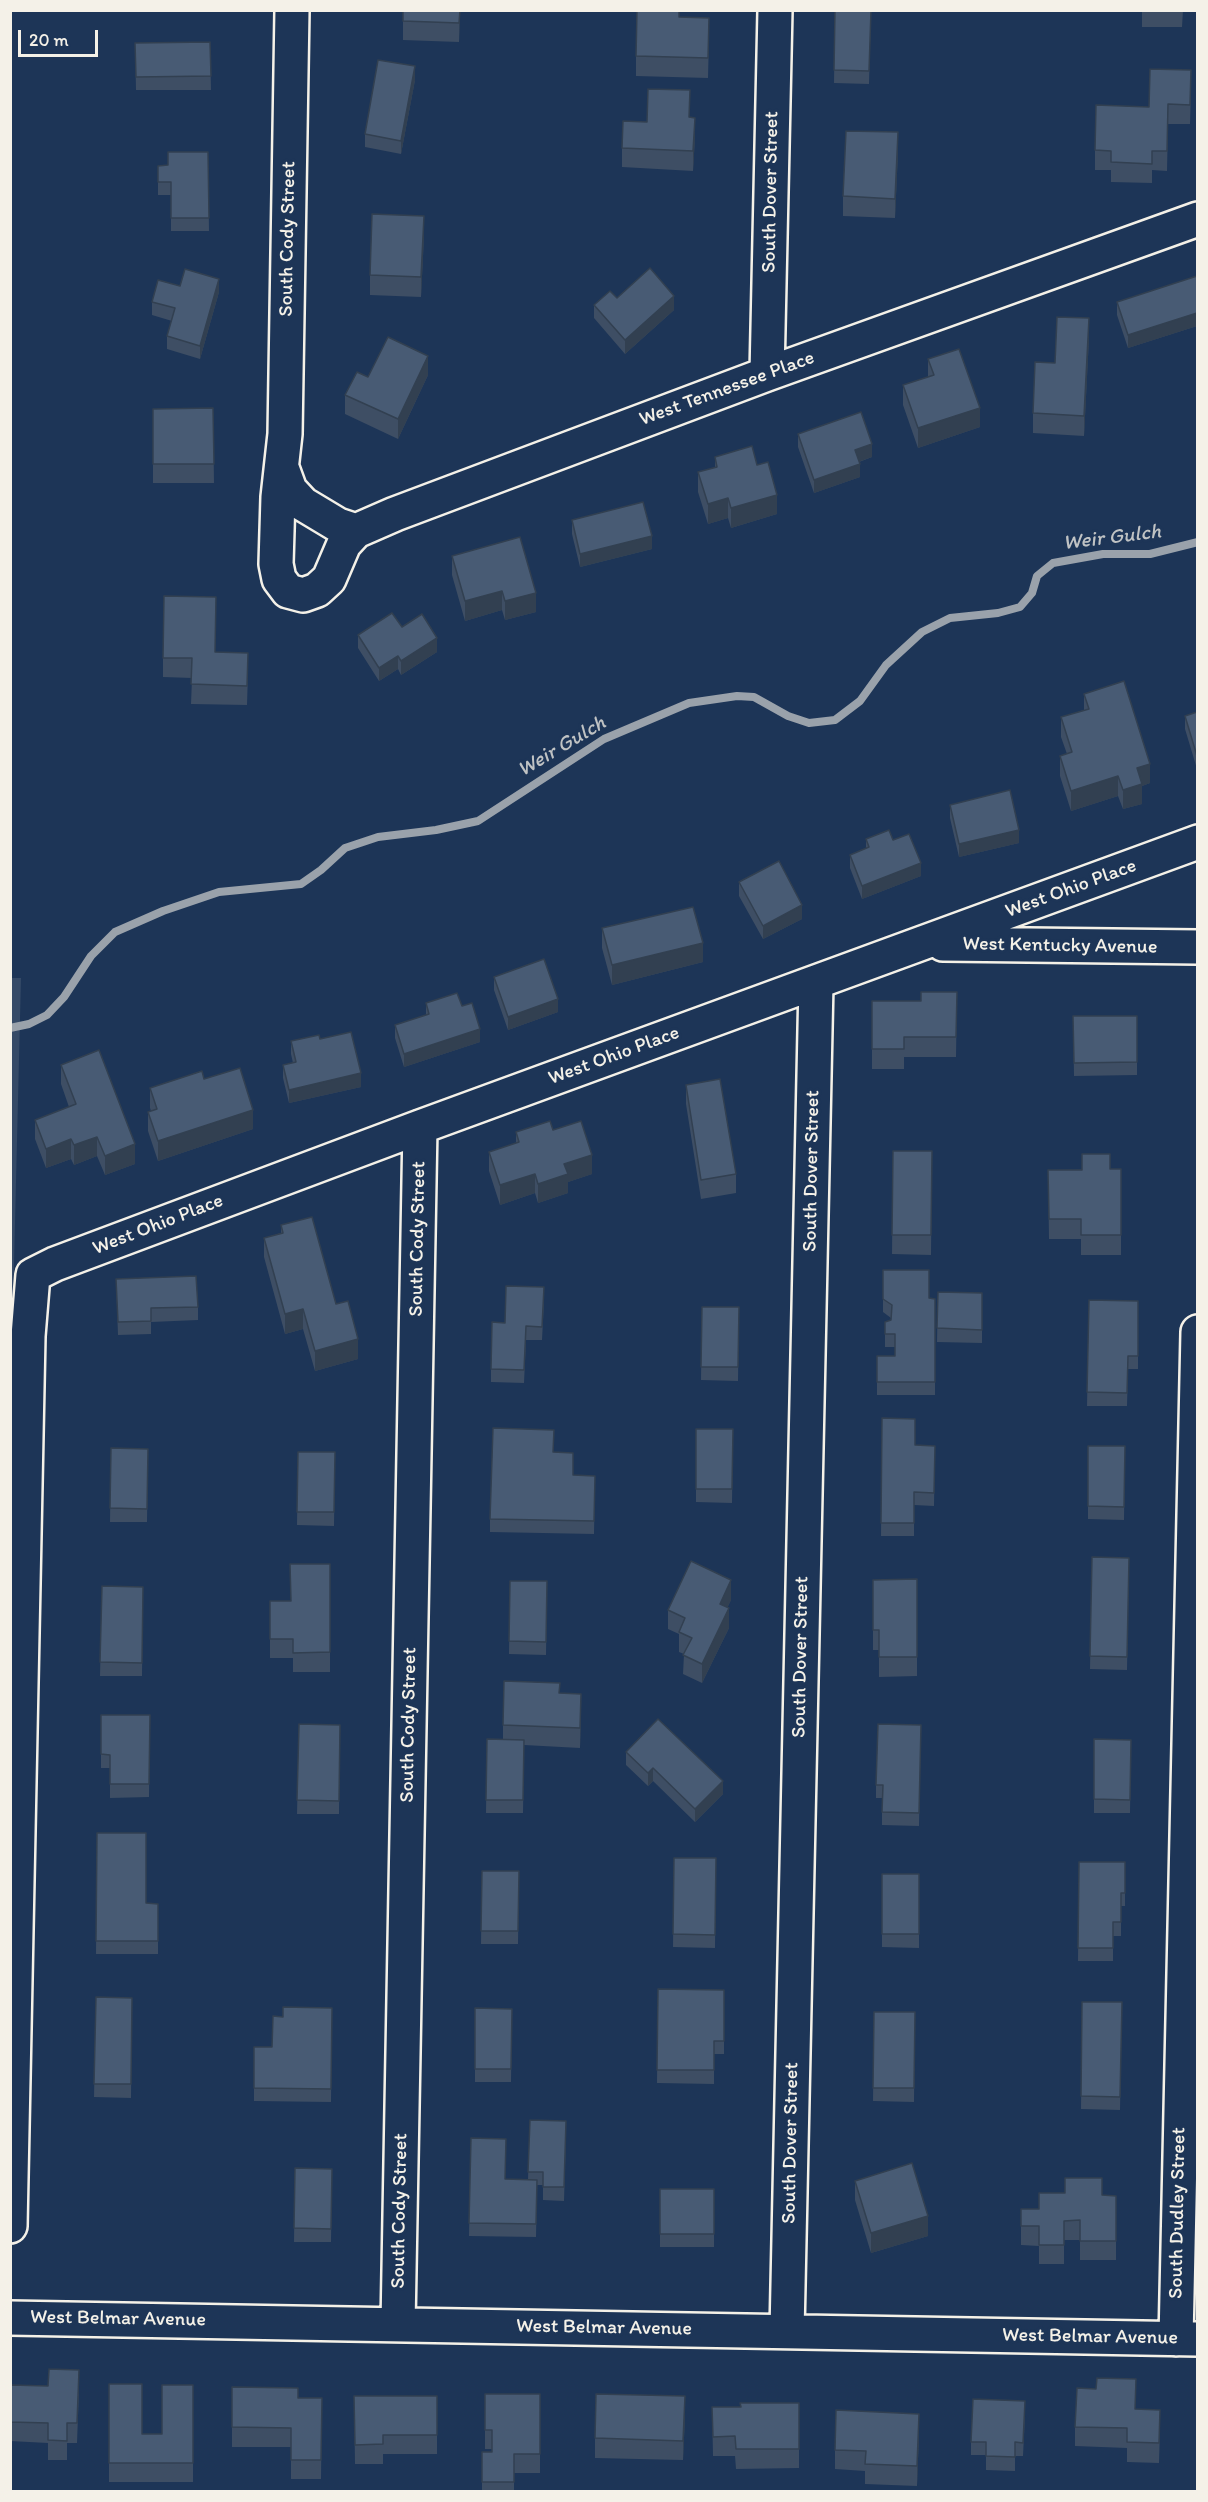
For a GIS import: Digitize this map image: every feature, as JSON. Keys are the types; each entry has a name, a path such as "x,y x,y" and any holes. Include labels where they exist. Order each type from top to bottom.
{"street":[{"name":"South Cody Street","path":"282,468 290,490 303,504 338,525 356,531 344,544 329,579 317,590 303,595 288,591 279,579 276,564 278,497 285,434 292,10"},
{"name":"South Dover Street","path":"767,374 775,10"},
{"name":"West Tennessee Place","path":"356,531 767,374 1197,219"},
{"name":"West Ohio Place","path":"10,2226 29,1302 33,1275 55,1263 420,1127 1197,842"},
{"name":"West Kentucky Avenue","path":"923,944 1197,948"},
{"name":"South Dover Street","path":"787,2331 816,983"},
{"name":"South Cody Street","path":"398,2324 420,1127"},
{"name":"South Dudley Street","path":"1187,2339 1197,1332"},
{"name":"West Belmar Avenue","path":"10,2318 1187,2339"}],"shaded area":[{"path":"10,978 21,978 11,1386"}],"building":[{"path":"403,10 460,10 459,23 403,21"},
{"path":"637,10 679,10 679,17 709,18 708,58 636,56"},
{"path":"835,10 871,10 869,71 834,70"},
{"path":"210,42 211,76 136,77 135,43"},
{"path":"378,60 415,66 401,141 365,134"},
{"path":"1150,69 1191,70 1190,105 1168,104 1167,151 1152,151 1152,164 1111,162 1111,151 1095,150 1096,105 1149,107"},
{"path":"648,89 690,90 689,117 695,118 693,151 622,148 623,121 647,122"},
{"path":"846,131 898,132 895,199 843,196"},
{"path":"168,152 208,152 209,218 171,218 171,182 158,182 158,166 168,165"},
{"path":"372,214 424,216 421,277 370,275"},
{"path":"650,268 674,296 625,340 594,305 610,291 617,298"},
{"path":"185,269 219,279 200,346 167,336 175,308 152,302 158,280 180,286"},
{"path":"1197,276 1197,313 1128,335 1117,302"},
{"path":"1057,317 1089,318 1084,416 1033,413 1035,362 1055,363"},
{"path":"388,337 428,356 398,419 345,395 357,372 368,377"},
{"path":"959,349 980,408 918,428 903,385 934,375 928,359"},
{"path":"213,408 214,464 153,464 153,409"},
{"path":"861,412 872,444 855,450 860,464 814,480 798,434"},
{"path":"752,446 757,465 768,462 777,495 731,508 728,498 708,504 698,472 717,467 715,457"},
{"path":"643,502 652,536 580,554 572,520"},
{"path":"520,537 536,593 505,601 502,591 465,601 452,556"},
{"path":"164,596 216,597 215,652 248,653 247,686 191,684 192,658 163,658"},
{"path":"392,613 402,627 422,614 437,638 401,661 398,656 379,668 358,635"},
{"path":"1124,681 1150,764 1137,768 1142,784 1123,790 1118,776 1071,791 1060,756 1072,752 1061,717 1089,709 1084,694"},
{"path":"1197,712 1197,756 1185,716"},
{"path":"1010,790 1019,830 959,844 950,805"},
{"path":"889,830 893,840 909,834 921,863 862,886 850,855 869,847 866,839"},
{"path":"779,861 802,905 763,926 739,882"},
{"path":"693,907 703,943 612,965 602,928"},
{"path":"544,959 558,999 508,1017 494,977"},
{"path":"921,992 957,992 956,1037 904,1037 904,1049 872,1049 872,1001 921,1001"},
{"path":"457,993 462,1006 472,1003 480,1029 404,1054 395,1025 429,1014 426,1003"},
{"path":"1073,1016 1137,1016 1137,1062 1074,1063"},
{"path":"351,1032 361,1073 289,1090 283,1065 296,1062 291,1041 319,1035 320,1039"},
{"path":"99,1050 135,1144 105,1156 97,1137 74,1145 71,1139 46,1149 35,1120 76,1104 61,1065"},
{"path":"240,1068 253,1110 158,1141 148,1112 157,1109 150,1088 202,1071 204,1079"},
{"path":"720,1079 736,1174 701,1180 686,1085"},
{"path":"550,1121 553,1130 581,1121 592,1155 564,1164 568,1174 538,1184 535,1174 500,1185 489,1152 519,1142 516,1132"},
{"path":"893,1151 932,1151 931,1235 892,1235"},
{"path":"1082,1154 1110,1154 1110,1169 1121,1169 1121,1235 1081,1235 1081,1219 1049,1219 1048,1170 1082,1170"},
{"path":"312,1217 336,1304 348,1301 358,1339 315,1351 303,1309 285,1314 264,1238 283,1233 281,1225"},
{"path":"883,1270 929,1270 929,1298 935,1299 935,1382 877,1382 877,1356 895,1356 895,1334 885,1334 885,1322 891,1320 892,1305 883,1299"},
{"path":"196,1276 198,1307 151,1308 151,1321 118,1322 116,1279"},
{"path":"506,1286 544,1287 542,1327 526,1326 524,1370 491,1369 492,1322 505,1323"},
{"path":"938,1292 982,1293 982,1330 937,1328"},
{"path":"1089,1300 1138,1301 1138,1356 1128,1356 1127,1393 1087,1392"},
{"path":"702,1307 739,1307 738,1367 701,1367"},
{"path":"882,1418 915,1419 915,1445 935,1446 934,1493 914,1492 914,1523 881,1523"},
{"path":"493,1428 554,1430 553,1452 573,1453 573,1475 595,1476 594,1521 490,1519"},
{"path":"696,1429 733,1429 732,1489 696,1489"},
{"path":"1088,1446 1125,1446 1124,1507 1088,1506"},
{"path":"111,1448 148,1449 147,1509 110,1508"},
{"path":"298,1452 335,1452 334,1512 297,1512"},
{"path":"1092,1557 1129,1558 1127,1657 1090,1656"},
{"path":"691,1561 731,1580 720,1604 729,1608 702,1664 683,1655 692,1638 679,1632 685,1618 668,1610"},
{"path":"290,1564 330,1564 330,1652 293,1653 293,1639 270,1639 270,1601 291,1601"},
{"path":"917,1579 917,1657 879,1657 879,1630 873,1630 873,1580"},
{"path":"510,1581 547,1581 546,1642 509,1641"},
{"path":"102,1586 143,1587 142,1663 100,1662"},
{"path":"504,1681 560,1683 559,1693 581,1694 580,1728 503,1725"},
{"path":"101,1715 150,1715 149,1784 110,1784 110,1755 101,1754"},
{"path":"658,1719 723,1781 695,1809 653,1768 648,1773 626,1752"},
{"path":"299,1724 340,1725 339,1801 297,1800"},
{"path":"878,1724 921,1725 919,1813 882,1812 883,1785 876,1785"},
{"path":"487,1739 524,1740 523,1800 486,1800"},
{"path":"1094,1739 1131,1740 1130,1800 1094,1799"},
{"path":"97,1833 146,1833 146,1903 158,1904 158,1941 96,1941"},
{"path":"674,1858 716,1858 715,1935 673,1934"},
{"path":"1079,1862 1125,1862 1125,1893 1121,1893 1121,1922 1113,1922 1113,1948 1078,1948"},
{"path":"482,1871 519,1871 518,1931 481,1931"},
{"path":"882,1874 919,1874 919,1934 882,1934"},
{"path":"658,1989 724,1990 724,2041 714,2041 714,2070 657,2070"},
{"path":"96,1997 132,1998 131,2084 94,2084"},
{"path":"1082,2002 1122,2002 1120,2097 1081,2096"},
{"path":"283,2007 332,2008 331,2089 254,2088 254,2047 272,2047 273,2016 283,2017"},
{"path":"475,2008 512,2009 511,2069 475,2069"},
{"path":"874,2012 915,2012 914,2088 873,2088"},
{"path":"530,2120 566,2121 564,2187 543,2187 543,2172 528,2172"},
{"path":"471,2138 506,2139 505,2179 537,2180 536,2224 469,2223"},
{"path":"912,2163 928,2216 871,2233 855,2181"},
{"path":"295,2168 332,2169 331,2229 294,2228"},
{"path":"1065,2178 1102,2178 1102,2195 1116,2196 1116,2241 1080,2241 1080,2220 1064,2221 1064,2245 1039,2245 1039,2226 1021,2226 1021,2209 1039,2209 1039,2193 1065,2193"},
{"path":"660,2189 714,2189 714,2234 660,2234"},
{"path":"49,2369 79,2370 77,2423 67,2423 67,2441 48,2440 48,2423 10,2422 10,2385 48,2386"},
{"path":"1097,2378 1136,2379 1135,2409 1160,2410 1159,2443 1127,2442 1127,2428 1075,2427 1077,2388 1096,2389"},
{"path":"109,2384 142,2384 142,2434 162,2434 162,2385 193,2385 193,2463 109,2463"},
{"path":"232,2387 298,2388 298,2398 322,2398 321,2460 291,2460 291,2428 232,2427"},
{"path":"485,2394 540,2394 540,2454 514,2454 514,2482 482,2482 482,2452 492,2452 492,2430 485,2430"},
{"path":"596,2394 685,2396 683,2441 595,2438"},
{"path":"354,2396 437,2396 437,2435 383,2435 383,2444 355,2445"},
{"path":"973,2399 1025,2401 1023,2443 1015,2442 1015,2457 986,2456 986,2442 971,2442"},
{"path":"740,2403 799,2403 799,2449 736,2449 735,2436 713,2437 712,2407 741,2407"},
{"path":"836,2410 919,2414 917,2466 865,2464 866,2451 835,2450"}],"waterway":[{"name":"Weir Gulch","path":"10,1028 29,1024 47,1015 64,997 91,956 115,932 163,911 219,892 301,884 321,870 345,848 378,837 436,830 478,821 604,739 689,703 737,696 754,697 788,716 809,723 835,720 860,701 886,665 922,632 950,618 998,613 1020,607 1032,593 1037,576 1053,563 1103,554 1150,554 1198,542"}]}
